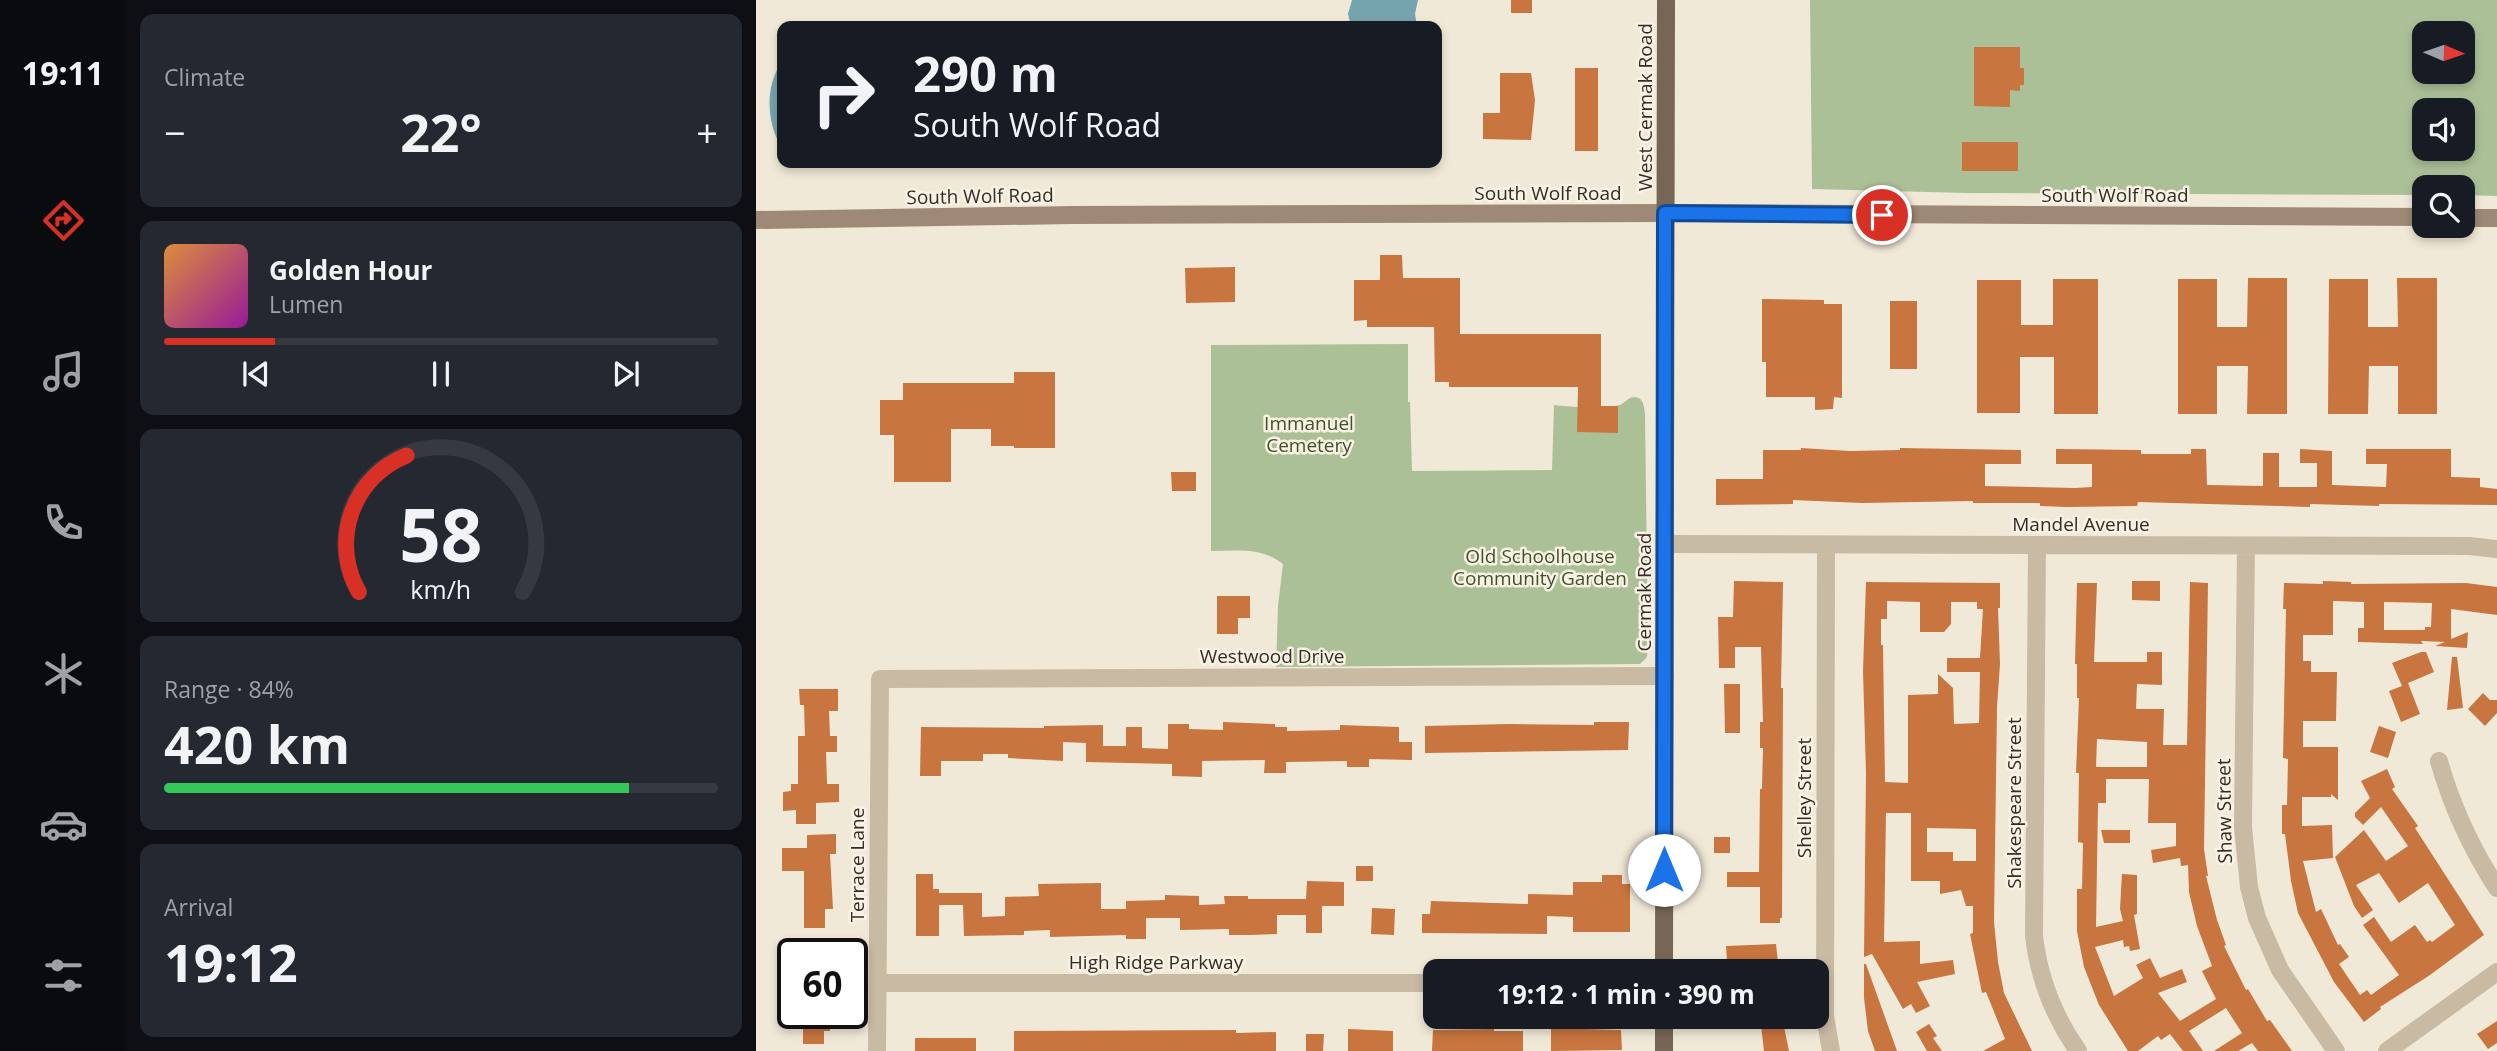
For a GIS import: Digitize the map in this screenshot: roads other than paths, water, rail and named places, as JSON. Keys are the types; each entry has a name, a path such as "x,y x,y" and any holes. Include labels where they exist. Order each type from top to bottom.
{"main road":[{"name":"West Cermak Road","path":"1665,213 1666,0"},
{"name":"South Wolf Road","path":"756,220 1072,215 1665,213 2412,217"},
{"name":"Cermak Road","path":"1664,959 1665,213"},
{"path":"2475,218 2497,218"},
{"path":"1664,1029 1664,1051"}],"street":[{"name":"Mandel Avenue","path":"1665,544 2469,546 2497,549"},
{"name":"Shelley Street","path":"1826,545 1825,1016 1831,1051"},
{"name":"Shakespeare Street","path":"2037,545 2034,936 2037,963 2043,982 2058,1020 2078,1051"},
{"name":"Shaw Street","path":"2246,546 2243,827 2249,887 2257,918 2280,970 2336,1051"},
{"name":"Westwood Drive","path":"880,679 1665,676"},
{"name":"Terrace Lane","path":"877,1051 880,679"},
{"path":"2439,761 2460,821 2497,888"},
{"path":"2387,1051 2497,972"},
{"name":"High Ridge Parkway","path":"878,983 1423,983"}],"water":[{"path":"1352,0 1418,0 1416,21 1350,21 1348,14"},
{"path":"777,70 777,139 770,110 773,79"}],"park label":[{"name":"Immanuel Cemetery","path":"1309,434"},
{"name":"Old Schoolhouse Community Garden","path":"1540,567"}]}
